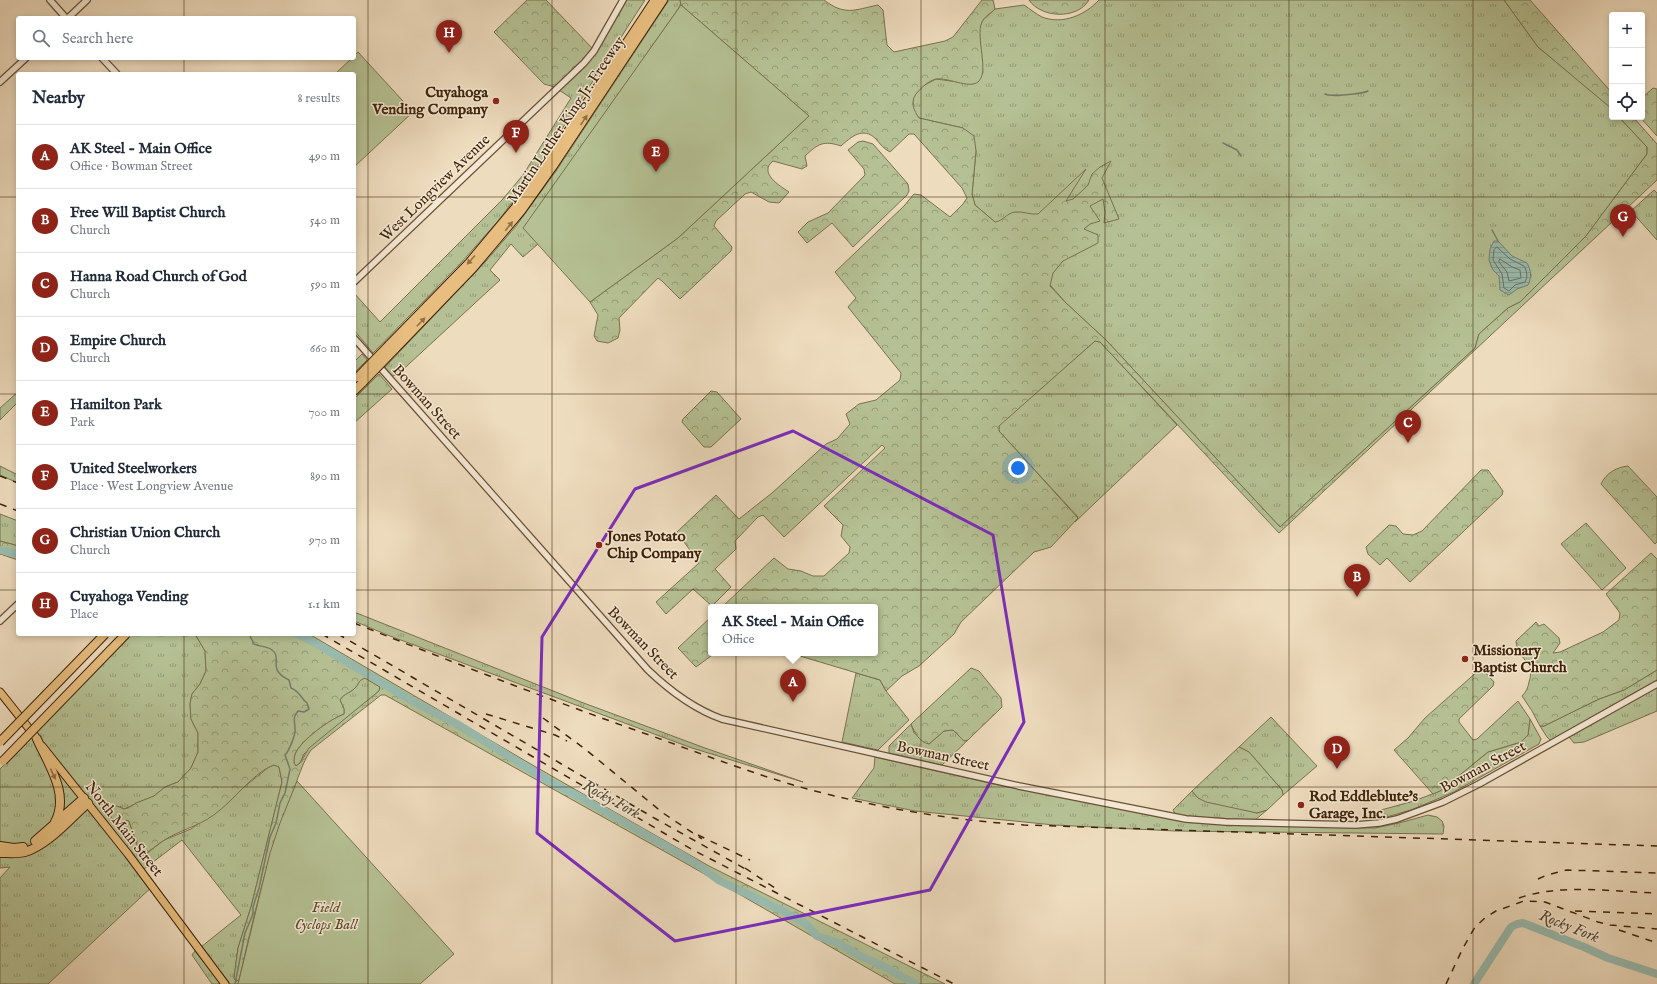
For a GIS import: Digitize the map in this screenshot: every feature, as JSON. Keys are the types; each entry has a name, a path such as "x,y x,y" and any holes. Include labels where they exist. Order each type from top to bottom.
{"highway":[{"path":"571,127 595,84 649,0"},
{"name":"Martin Luther King Jr. Freeway","path":"391,348 492,236 527,191 655,0"},
{"name":"Martin Luther King Jr. Freeway","path":"358,380 473,268 520,212 553,166 663,0"},
{"path":"0,737 98,636"},
{"path":"0,742 103,636"},
{"path":"1,760 119,636"},
{"path":"1,760 124,636"},
{"name":"North Main Street","path":"0,692 86,800 225,984"},
{"path":"37,739 55,779 60,795 59,813 50,829"},
{"path":"0,846 14,848 29,845 86,800"},
{"path":"0,853 17,853 34,848 46,840 86,800"}],"street":[{"path":"50,0 65,16"},
{"path":"69,16 87,0"},
{"name":"West Longview Avenue","path":"356,280 584,63 594,51 623,0"},
{"path":"0,82 24,60"},
{"path":"104,60 114,72"},
{"name":"Bowman Street","path":"356,340 648,670 687,702 722,719 1019,786 1186,819 1226,822 1350,825 1379,823 1397,819 1437,804 1479,784 1657,684"},
{"path":"0,621 16,606"}],"highlighted area":[{"path":"793,431 993,535 1024,722 930,890 675,941 537,833 542,637 635,489"}],"green space":[{"path":"527,0 546,0 592,48 555,87 544,84 494,32"},
{"path":"626,0 645,0 544,157 498,221 460,264 373,353 356,332 356,295 380,322 502,200 523,175 571,98 559,90 594,55"},
{"path":"669,0 680,0 681,5 524,228 538,244 523,257 511,244 490,270 500,280 397,375 392,376 385,367 487,260 516,226 556,171"},
{"path":"680,0 824,0 831,5 844,10 856,10 878,5 883,10 887,45 894,52 945,41 953,37 982,0 993,0 995,9 983,20 980,28 983,71 978,82 974,84 964,84 941,79 930,81 920,89 913,100 913,106 919,118 963,128 974,136 976,151 972,194 975,205 995,222 1015,212 1038,214 1086,169 1066,201 1073,199 1088,185 1092,174 1100,167 1111,161 1102,178 1119,219 1104,223 1105,212 1103,199 1090,206 1100,221 1090,224 1084,229 1098,235 1098,243 1063,261 1053,273 1050,286 1106,340 1280,527 1475,348 1479,334 1508,308 1520,302 1586,236 1647,154 1647,147 1622,120 1636,120 1657,144 1657,180 1279,533 1100,342 1095,341 999,426 999,431 1078,518 1051,547 1034,552 961,622 954,634 919,666 902,676 886,691 880,680 800,656 878,656 878,604 725,604 774,558 788,569 801,571 813,576 824,576 849,553 850,547 841,536 843,525 824,506 885,448 882,445 784,537 763,515 758,517 735,541 736,549 715,569 731,587 714,604 710,604 693,589 666,614 656,602 699,563 677,532 716,495 739,519 772,493 826,444 837,439 850,424 846,414 859,404 876,400 900,380 901,373 848,307 856,298 835,272 904,206 914,194 921,195 950,217 967,198 962,188 914,134 909,134 890,152 871,135 866,133 853,136 841,146 830,143 821,144 805,156 807,166 802,169 773,161 769,166 769,174 776,183 789,192 779,203 769,202 751,192 745,194 716,221 714,226 732,247 731,251 680,299 658,278 619,318 620,330 618,338 608,343 597,341 594,336 598,315 590,302 678,238 809,116 681,5"},
{"path":"1029,0 1089,0 1076,11 1068,14 1059,14 1042,10"},
{"path":"1099,0 1504,0 1538,47 1605,102 1609,106 1609,120 1622,120 1647,147 1647,154 1586,236 1520,302 1508,308 1479,334 1475,348 1280,527 1106,340 1066,303 995,222 975,205 972,194 976,151 963,128 919,118 913,110 913,97 923,86 936,79 973,84 983,73 979,29 982,21 995,9 1024,5 1042,17 1058,20 1080,14"},
{"path":"1504,0 1530,0 1609,90 1609,106 1538,47"},
{"path":"681,5 809,116 678,238 590,302 523,228"},
{"path":"358,52 413,112 356,165 356,72 337,72 350,60 356,60 356,54"},
{"path":"1653,88 1657,89 1657,136 1643,120 1645,120 1645,95"},
{"path":"863,141 873,144 908,184 909,191 907,195 853,247 832,223 807,243 798,232 808,222 828,213 865,175 864,169 848,150 858,142"},
{"path":"1654,190 1657,193 1657,240 1631,211"},
{"path":"1095,341 1100,342 1177,425 1075,522 1078,517 999,431 999,425"},
{"path":"362,354 367,360 356,371 356,360"},
{"path":"379,374 392,389 356,421 356,397"},
{"path":"711,391 717,392 741,419 711,447 704,447 682,422 683,419"},
{"path":"16,394 16,404 0,420 0,408"},
{"path":"0,466 16,474 16,482 0,475"},
{"path":"1628,466 1657,497 1657,542 1655,544 1601,484 1612,471"},
{"path":"1481,470 1488,470 1503,491 1502,495 1410,582 1387,558 1380,565 1368,554 1366,547 1389,525 1396,526 1403,534 1413,535 1422,531"},
{"path":"0,514 16,520 16,546 0,541"},
{"path":"1586,523 1626,568 1602,590 1561,544"},
{"path":"0,541 16,546 16,559 0,554"},
{"path":"1651,553 1657,559 1657,670 1624,690 1599,699 1544,726 1540,726 1522,696 1528,686 1530,670 1519,652 1516,641 1536,622 1539,626 1544,624 1559,638 1560,643 1553,653 1560,652 1603,632 1619,620 1620,613 1606,594"},
{"path":"356,613 581,702 705,748 803,782 692,748 390,636 356,622"},
{"path":"708,620 708,656 711,656 696,667 678,648"},
{"path":"130,636 196,636 205,651 206,671 200,684 192,694 190,704 191,719 198,733 198,752 191,768 178,782 165,787 154,796 124,809 120,806 119,824 124,823 126,820 129,821 140,855 146,854 164,840 191,829 269,767 274,765 279,767 282,782 251,907 238,948 234,978 236,981 239,980 238,984 230,984 201,947 241,915 182,840 144,869 155,884 48,984 0,984 0,878 10,867 0,868 0,769"},
{"path":"196,636 312,636 529,763 709,866 945,984 895,984 687,864 385,695 381,695 311,750 305,760 275,840 256,909 239,980 236,981 234,978 238,948 251,907 282,782 279,767 274,765 267,768 214,815 166,839 141,856 129,821 126,820 124,823 116,823 109,812 112,808 117,806 124,809 128,808 154,796 165,787 178,782 191,768 198,752 198,733 191,719 190,704 192,694 200,684 206,671 205,651","holes":["365,678 380,687 379,691 309,748 300,763 296,766 294,763 294,758 298,748 324,725 344,714 344,709 340,700 343,696 354,689 360,681"]},
{"path":"971,668 979,671 1001,698 1002,707 968,740 964,741 953,730 944,731 929,744 926,743 916,734 911,724"},
{"path":"1479,670 1483,670 1494,682 1493,686 1459,719 1459,722 1473,740 1477,739 1518,701 1530,719 1528,735 1521,742 1488,752 1440,791 1433,794 1394,750 1408,738 1425,718"},
{"path":"1657,670 1657,680 1553,739 1550,740 1547,737 1540,726 1544,726 1599,699 1624,690"},
{"path":"856,673 880,680 886,691 909,720 878,750 842,742"},
{"path":"365,678 380,687 379,691 304,754 300,763 296,766 294,764 294,758 298,748 316,731 331,720 344,714 344,709 340,700"},
{"path":"1657,687 1657,711 1584,742 1574,743 1569,737"},
{"path":"1271,717 1317,766 1283,795 1282,790 1249,752 1239,747"},
{"path":"1530,719 1541,739 1539,744 1454,792 1411,810 1383,818 1381,810 1414,801 1440,791 1488,752 1521,742 1528,735"},
{"path":"911,724 914,733 929,744 944,731 953,730 964,741 968,740 942,765 889,753 889,746"},
{"path":"1239,747 1249,752 1282,790 1283,795 1267,810 1257,813 1206,802 1198,798 1192,791"},
{"path":"875,757 998,785 1187,822 1375,828 1428,815 1437,817 1442,821 1444,826 1443,834 1175,831 1054,825 915,811 852,798 874,768"},
{"name":"Field Cyclops Ball","path":"297,781 454,954 420,984 238,984 270,853"},
{"path":"1192,791 1198,798 1257,813 1267,810 1255,820 1176,815 1173,810"},
{"path":"195,951 221,984 212,984 192,955"}],"water":[{"path":"1494,241 1498,241 1512,256 1527,263 1529,268 1530,277 1528,285 1517,289 1509,295 1500,290 1499,276 1493,270 1489,260 1490,249"}],"waterway":[{"path":"1325,94 1346,95 1368,91"},
{"path":"1223,143 1237,150 1241,156"},
{"path":"1492,230 1498,241"},
{"name":"Rocky Fork","path":"0,550 16,554"},
{"path":"235,984 245,933 253,914 253,907 259,888 270,837 276,823 280,803 285,793 290,769 285,755 295,731 294,718 298,711 304,712 309,709 307,703 299,693 291,688 289,680 278,672 276,668 275,653 268,648 254,644 250,636"},
{"name":"Rocky Fork","path":"301,636 414,702 457,724 552,783 580,797 680,854 720,881 785,912 806,924 817,936 838,943 915,984"},
{"name":"Rocky Fork","path":"1474,984 1511,927 1523,923 1608,958 1657,974"}],"railway":[{"path":"0,476 16,482"},
{"path":"0,504 16,510"},
{"path":"356,624 529,691 747,770 815,791 919,813 1024,825 1657,846"},
{"path":"325,636 693,850 954,984"},
{"path":"341,636 656,819 749,871"},
{"path":"486,714 555,735 567,741"},
{"path":"543,718 585,749 663,813 702,839"},
{"path":"698,835 750,860"},
{"path":"745,868 775,888"},
{"path":"1538,879 1567,870 1657,873"},
{"path":"1519,898 1535,893 1570,890 1605,890 1657,893"},
{"path":"1446,984 1475,927 1496,911 1524,901 1545,902 1610,925 1657,929"},
{"path":"1575,911 1657,914"},
{"path":"1619,930 1657,943"}],"place":[{"name":"Cuyahoga Vending","path":"449,53"},
{"name":"Cuyahoga Vending Company","path":"496,101"},
{"name":"United Steelworkers","path":"516,153"},
{"name":"Hamilton Park","path":"656,172"},
{"name":"Christian Union Church","path":"1623,237"},
{"name":"Hanna Road Church of God","path":"1408,443"},
{"name":"Jones Potato Chip Company","path":"599,545"},
{"name":"Free Will Baptist Church","path":"1357,597"},
{"name":"Missionary Baptist Church","path":"1465,659"},
{"name":"AK Steel - Main Office","path":"793,702"},
{"name":"Empire Church","path":"1337,769"},
{"name":"Rod Eddleblute's Garage, Inc.","path":"1301,805"}]}
